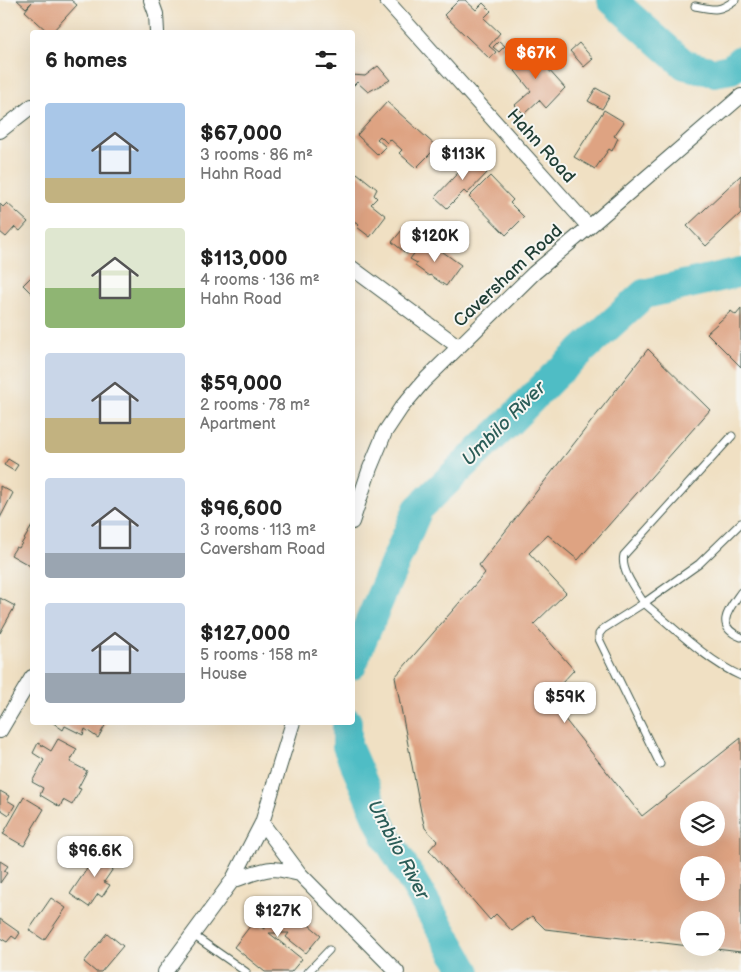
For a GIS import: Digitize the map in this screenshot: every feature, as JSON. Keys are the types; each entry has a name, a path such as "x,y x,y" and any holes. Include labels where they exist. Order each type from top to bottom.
{"street":[{"path":"151,0 156,14 157,30"},
{"name":"Hahn Road","path":"386,0 589,227"},
{"name":"Caversham Road","path":"355,513 370,468 385,432 401,408 423,382 534,273 741,96"},
{"path":"0,131 30,108"},
{"path":"355,270 459,347"},
{"path":"0,731 30,679"},
{"path":"165,972 232,881 262,823 292,725"},
{"path":"262,823 300,874 397,972"},
{"path":"232,881 258,872 274,869 300,874"}],"lane":[{"path":"695,6 712,9 725,8 735,0"},
{"path":"732,436 624,555 623,564 625,571 644,603 704,653 741,676"},
{"path":"660,764 599,639 600,634 603,629 699,564 741,523"},
{"path":"741,592 726,614 726,622 729,629 734,634 741,636"},
{"path":"192,935 246,972"},
{"path":"308,972 329,950"}],"building":[{"path":"17,0 71,0 77,5 54,30 46,30 25,11 32,2 26,8"},
{"path":"459,0 465,0 476,10 483,3 491,11 484,18 500,33 489,46 496,52 490,59 444,15"},
{"path":"499,41 505,46 499,52 493,47"},
{"path":"579,43 593,59 584,67 570,51"},
{"path":"524,47 536,62 547,52 554,61 547,68 565,88 546,108 539,100 524,114 515,105 531,91 508,62"},
{"path":"378,66 390,80 368,92 357,82 355,84 355,75 365,76"},
{"path":"596,88 610,96 602,109 588,101"},
{"path":"387,102 437,147 416,168 399,153 402,150 390,139 387,143 380,136 377,139 386,147 378,155 357,135"},
{"path":"604,110 624,122 614,136 618,138 612,151 609,149 595,169 574,157"},
{"path":"477,156 490,168 467,194 464,191 447,208 435,197 472,158 474,160"},
{"path":"357,173 377,189 374,195 377,198 371,204 386,216 370,237 357,227 359,225 355,223 355,175"},
{"path":"741,175 741,213 706,246 687,226"},
{"path":"490,176 513,200 510,203 524,217 506,235 469,197"},
{"path":"7,203 28,222 20,231 15,227 6,237 0,232 0,204 3,207"},
{"path":"407,224 421,235 407,254 392,242"},
{"path":"425,239 461,265 446,286 415,266 417,263 410,259"},
{"path":"30,278 30,292 23,285"},
{"path":"741,309 741,367 707,333 731,311 736,315"},
{"path":"648,349 710,410 578,560 548,535 529,553 566,593 534,624 574,670 548,698 642,816 741,738 741,952 725,950 725,911 680,911 680,945 545,929 532,916 512,931 496,914 490,920 429,850 437,841 425,828 395,677 485,573 479,565"},
{"path":"8,459 18,465 14,471 4,465"},
{"path":"0,486 13,493 0,518"},
{"path":"30,529 30,566 11,555 16,547 19,548"},
{"path":"0,598 15,606 0,633"},
{"path":"56,725 105,725 98,738 85,729 83,735 65,726 63,730"},
{"path":"58,739 77,749 70,762 87,771 78,788 81,789 72,805 63,800 60,807 40,795 43,788 32,782 44,760 33,753 38,743 51,751"},
{"path":"0,791 9,796 7,800 15,805 9,815 0,809"},
{"path":"24,797 44,809 24,846 3,834"},
{"path":"101,848 119,860 104,882 110,885 102,897 98,894 89,907 70,894"},
{"path":"0,861 8,866 4,871 7,873 0,883"},
{"path":"51,898 66,908 44,940 29,930"},
{"path":"268,902 292,902 309,925 321,935 306,953 286,937 289,933 269,933 302,959 291,972 265,972 234,947 254,921 264,929 262,909 268,908"},
{"path":"0,919 20,933 16,939 12,936 7,942 0,938"},
{"path":"107,933 123,946 101,972 96,972 84,962"}],"waterway":[{"name":"Umbilo River","path":"612,0 685,65 714,72 731,69 741,60"},
{"name":"Umbilo River","path":"355,658 418,509 554,376 644,294 741,272"},
{"name":"Umbilo River","path":"347,725 347,746 386,836 466,972"}]}
